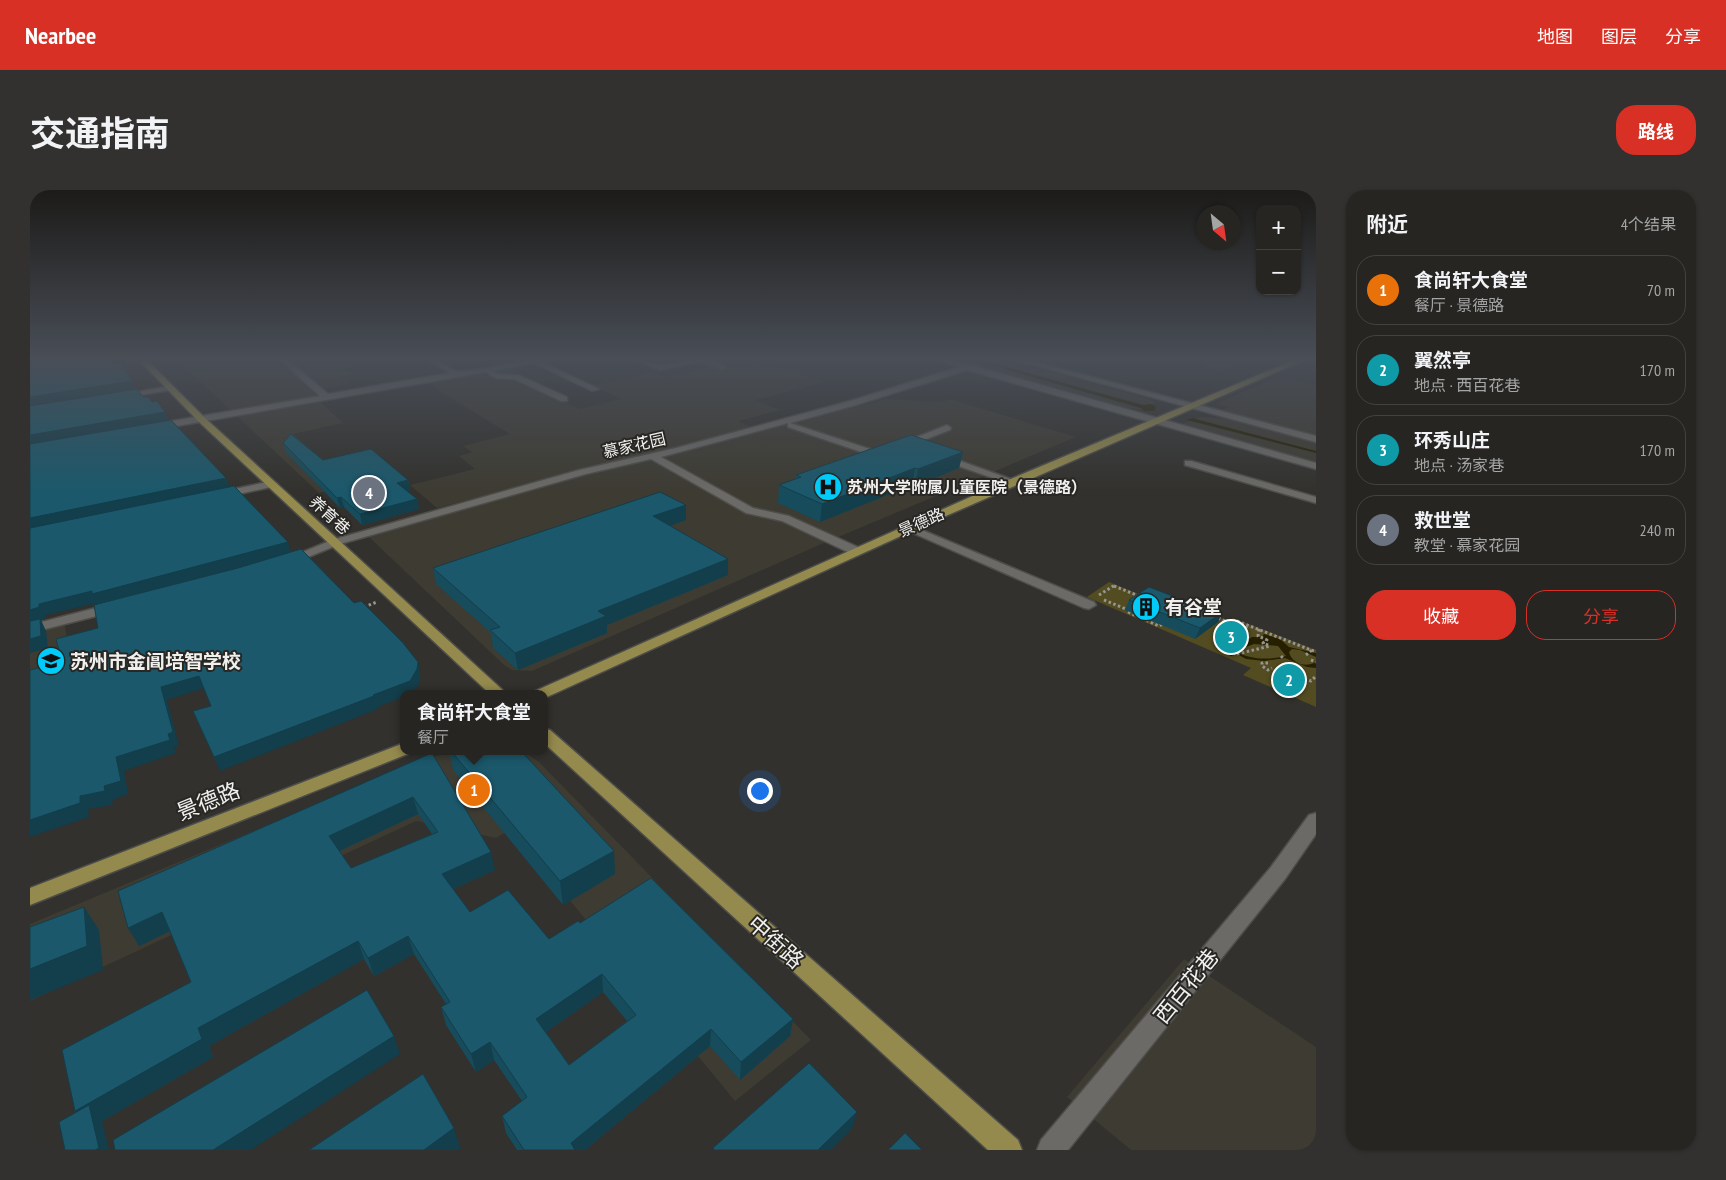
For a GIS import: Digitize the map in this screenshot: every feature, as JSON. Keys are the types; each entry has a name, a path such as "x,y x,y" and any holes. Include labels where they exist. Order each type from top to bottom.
{"main road":[{"name":"养育巷","path":"184,403 495,690"},
{"name":"景德路","path":"548,691 856,551 1197,403"},
{"name":"中街路","path":"548,738 1008,1150"},
{"name":"景德路","path":"30,898 400,752"}],"street":[{"path":"145,429 298,403"},
{"name":"慕家花园","path":"278,564 336,542 583,472 652,456 854,403"},
{"path":"1095,403 1316,466"},
{"path":"1177,403 1316,439"},
{"path":"791,425 883,451"},
{"path":"859,460 947,428"},
{"path":"905,444 1014,482"},
{"path":"652,456 750,512 785,518 856,551"},
{"path":"1188,463 1316,500"},
{"path":"204,498 272,484"},
{"path":"910,528 1093,600"},
{"path":"30,628 125,604"},
{"name":"西百花巷","path":"1051,1150 1278,873 1316,820"}],"path":[{"path":"1093,600 1114,585 1144,598"},
{"path":"359,609 394,596"},
{"path":"1093,600 1127,610 1127,613 1159,626 1166,622"},
{"path":"1146,621 1153,616"},
{"path":"1216,618 1244,629 1249,625"},
{"path":"1237,621 1314,651"},
{"path":"1238,653 1270,646 1263,643 1267,640 1258,636 1257,632 1259,629"},
{"path":"1306,655 1314,651"},
{"path":"1311,660 1316,662"},
{"path":"1268,663 1262,663 1262,666 1268,670 1272,668"},
{"path":"1292,677 1294,674 1311,681 1316,676"}],"shaded area":[{"path":"223,403 321,403 343,423 293,434 329,466 397,473 319,493"},
{"path":"459,403 566,403 579,409 605,403 763,403 780,410 738,421 755,429 577,471 437,508 410,485 475,469 459,456 472,452 463,446 510,434"},
{"path":"871,403 963,403 1076,437 824,543 532,671 512,670 504,665 369,537 525,491"},
{"path":"1103,403 1155,403 1139,409 1122,408"},
{"path":"1122,403 1135,403 1150,407 1144,409"},
{"path":"1316,403 1316,436 1220,411 1228,407 1216,404"},
{"path":"1201,417 1234,419 1316,441 1316,464 1182,424"},
{"path":"1192,418 1316,451 1316,453 1187,420"},
{"path":"1109,582 1180,611 1189,605 1228,621 1233,618 1316,650 1316,707 1243,675 1251,668 1087,597"},
{"name":"苏州市金阊培智学校","path":"64,622 77,690 30,705 30,631"},
{"path":"1264,634 1280,639 1289,647 1316,653 1316,657 1300,650 1292,649 1289,652 1293,659 1300,664 1308,665 1316,662 1316,668 1307,667 1285,658 1264,661 1246,659 1237,654 1231,656 1224,652 1238,648 1252,637 1262,637","holes":["1254,644 1278,646 1286,656 1260,658 1247,656 1235,651"]},
{"path":"440,755 529,755 539,762 811,1040 735,1101 511,829 496,838 416,821 30,1001 30,924 421,761"},
{"path":"1184,959 1316,1047 1316,1150 1131,1150 1067,1097"}],"building":[{"path":"50,403 158,403 165,412 30,435 30,406"},
{"path":"171,420 226,478 30,518 30,444"},
{"path":"291,434 323,460 371,449 408,480 397,483 417,499 360,514 341,497 337,498 283,443"},
{"path":"911,435 963,452 918,469 915,468 822,504 779,485 801,477 796,475"},
{"path":"234,486 288,542 92,594 92,591 39,604 39,607 30,610 30,528"},
{"path":"660,492 686,505 653,516 728,559 598,611 606,616 515,653 490,630 500,627 433,568"},
{"path":"301,549 354,603 361,601 403,643 418,662 417,669 410,681 214,757 193,711 211,706 199,676 161,687 173,732 168,734 170,740 116,757 121,781 104,786 105,791 80,796 80,803 30,820 30,670 62,662 56,639 98,628 94,605 238,568"},
{"path":"1149,587 1188,602 1192,600 1222,612 1200,628 1129,600"},
{"path":"40,619 41,636 30,639 30,621"},
{"path":"427,755 433,755 491,852 442,874 470,912 508,890 549,939 578,921 580,923 651,878 793,1019 741,1062 711,1029 571,1143 575,1150 524,1150 502,1116 527,1097 490,1042 471,1054 441,1007 450,1002 408,936 368,958 358,941 198,1028 202,1039 75,1111 62,1050 191,982 162,912 128,928 118,891","holes":["413,797 438,832 351,868 329,836","602,974 636,1015 569,1065 536,1019"]},
{"path":"454,755 525,755 614,851 560,881"},
{"path":"84,907 87,946 30,969 30,927"},
{"path":"367,990 394,1036 213,1150 115,1150 113,1140"},
{"path":"809,1063 857,1112 818,1150 714,1150 713,1148"},
{"path":"423,1074 454,1128 424,1150 309,1150"},
{"path":"89,1105 99,1148 95,1150 65,1150 59,1122"},
{"path":"905,1133 922,1150 888,1150"}],"place":[{"name":"苏州大学附属儿童医院（景德路）","path":"828,487"},
{"name":"救世堂","path":"369,493"},
{"name":"有谷堂","path":"1146,607"},
{"name":"环秀山庄","path":"1231,637"},
{"name":"苏州市金阊培智学校","path":"51,661"},
{"name":"翼然亭","path":"1289,680"},
{"name":"食尚轩大食堂","path":"474,790"}]}
